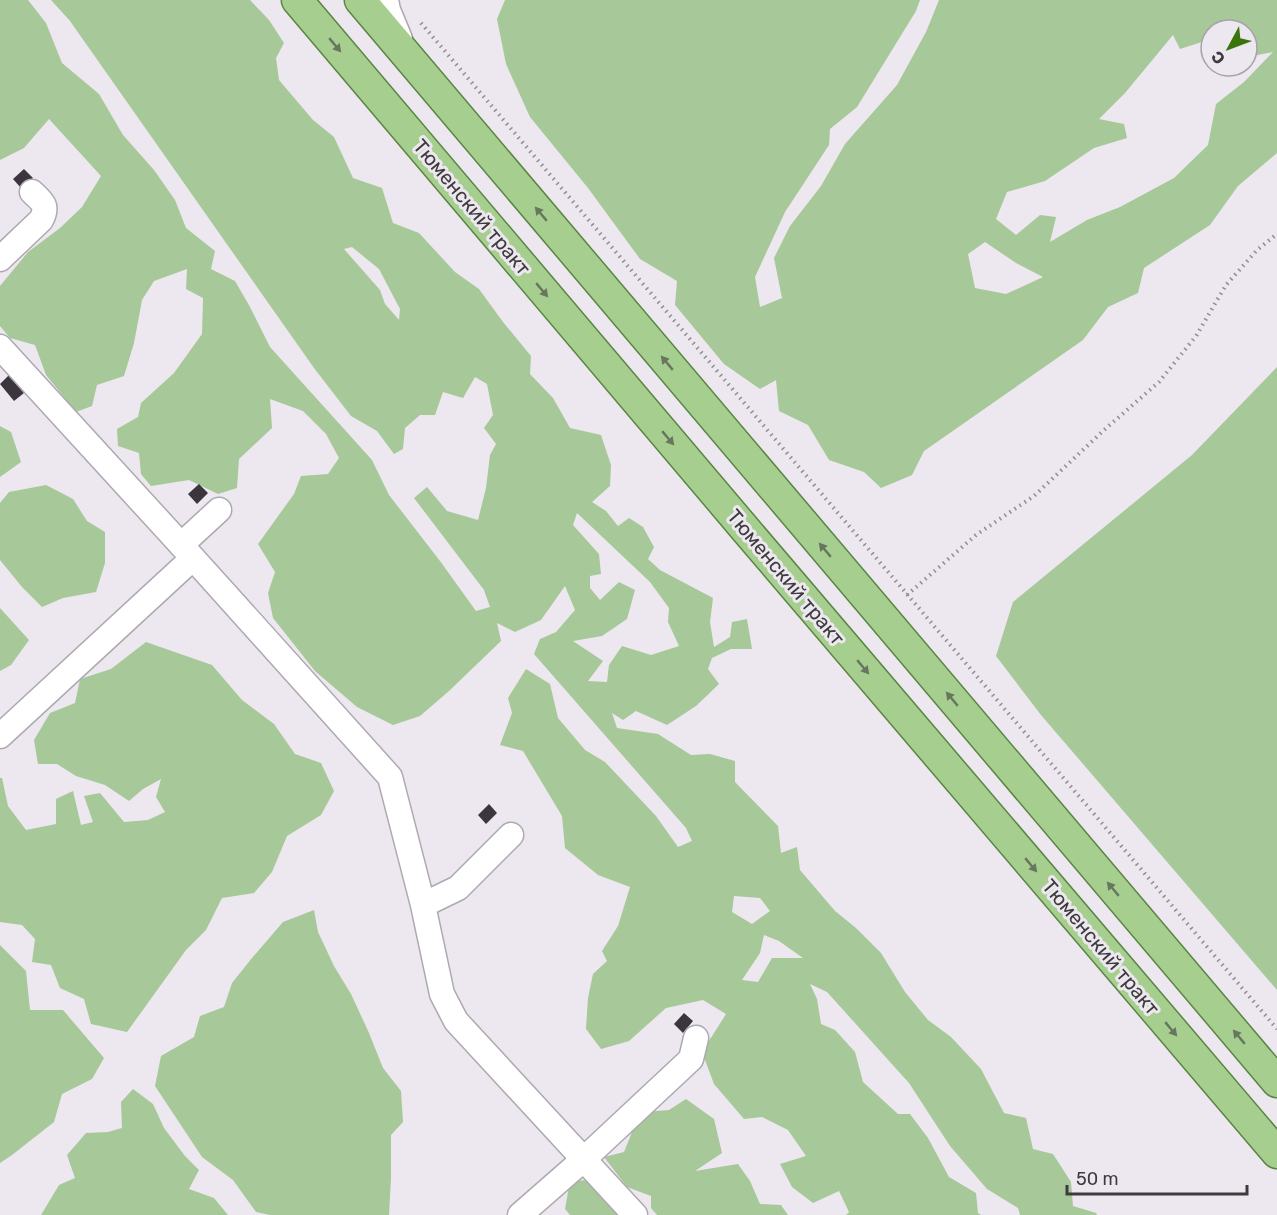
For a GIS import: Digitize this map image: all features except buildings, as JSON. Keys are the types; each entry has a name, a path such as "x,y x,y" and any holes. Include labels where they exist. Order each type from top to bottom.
{"main road":[{"name":"Тюменский тракт","path":"297,0 1277,1153"},
{"path":"360,0 1277,1082"}],"street":[{"path":"386,0 394,25 409,57"},
{"path":"0,259 41,220 45,213 45,205 32,192"},
{"path":"0,347 390,777 423,905 442,994 456,1021 635,1215"},
{"path":"0,736 187,551 219,510"},
{"path":"423,905 458,888 511,835"},
{"path":"520,1215 691,1059 696,1038"}],"path":[{"path":"418,20 1277,1029"},
{"path":"881,616 976,535 1034,496 1159,382 1196,336 1226,285 1257,250 1277,234"}],"green space":[{"path":"0,0 28,0 46,23 62,63 99,94 123,135 154,170 175,200 186,228 215,251 211,269 235,281 270,347 372,460 389,495 476,611 490,607 484,590 414,498 427,487 447,511 478,520 486,488 490,455 496,444 484,428 493,415 487,384 475,377 463,398 443,392 435,415 420,415 405,428 403,449 394,454 377,431 351,416 314,368 70,21 51,0 250,0 269,20 284,43 276,58 279,80 313,120 334,137 353,178 382,188 393,223 419,233 455,272 479,289 531,356 530,374 553,398 570,428 601,435 611,465 610,486 592,502 606,511 618,526 629,518 643,527 654,547 648,559 660,570 713,598 710,622 714,647 730,637 732,622 747,619 752,649 731,649 712,658 708,669 719,684 696,706 667,725 636,711 623,720 612,713 617,728 658,734 691,755 710,754 735,761 735,782 778,826 781,853 797,847 800,870 835,911 881,953 905,992 928,1020 951,1037 981,1069 1004,1113 1026,1118 1033,1149 1053,1154 1071,1182 1073,1206 1097,1215 1020,1215 1018,1208 987,1189 950,1146 909,1083 827,992 810,984 817,999 821,1024 835,1030 855,1052 863,1082 898,1114 910,1114 928,1138 949,1177 976,1193 978,1213 981,1215 846,1215 849,1212 839,1191 813,1203 792,1187 780,1164 806,1156 788,1130 762,1117 744,1119 714,1084 702,1052 726,1014 703,1000 666,1008 629,1041 601,1049 586,1029 588,998 593,974 607,961 602,951 618,926 630,887 598,875 565,848 562,816 523,751 500,745 512,713 508,698 526,669 550,684 558,718 585,750 605,762 656,816 678,847 692,841 686,828 534,654 540,639 556,632 575,610 565,586 541,620 515,632 497,623 501,641 420,716 393,725 357,707 315,671 273,618 268,593 275,572 258,544 294,494 301,476 328,474 339,458 326,434 303,411 270,399 272,428 239,459 237,488 218,494 189,480 151,486 141,474 139,453 118,446 117,429 138,417 141,403 174,373 202,334 203,298 186,289 187,269 154,281 142,300 134,343 124,376 97,385 92,406 76,412 46,375 35,345 10,338 0,326 0,286 28,252 60,228 82,207 101,176 49,119 24,148 0,160","holes":["352,247 379,269 400,309 399,320 385,304 380,290 344,249","577,513 650,582 669,608 668,622 679,646 651,655 622,646 609,665 607,682 588,681 603,661 573,641 602,636 627,619 635,590 619,582 600,600 590,588 590,576 601,574 599,554 573,525","734,896 760,898 770,911 752,924 732,912","764,935 779,941 803,958 772,958 758,982 742,980 760,953"]},
{"path":"505,0 920,0 916,11 857,107 830,129 829,145 785,212 755,277 760,307 782,298 774,258 790,226 821,186 845,144 897,85 926,32 939,0 1277,0 1277,153 1238,186 1210,225 1144,268 1138,293 1108,307 1083,340 924,451 912,475 881,488 864,472 829,460 808,425 779,411 776,380 760,389 724,364 675,305 677,281 640,259 588,188 530,117 506,64 497,19","holes":["1199,18 1259,18 1259,55 1273,52 1259,66 1259,78 1248,78 1216,104 1208,145 1174,178 1120,207 1087,220 1050,242 1056,217 1040,215 1016,235 996,219 1007,192 1045,181 1094,148 1127,138 1124,124 1099,119 1125,93 1173,35 1180,49 1199,43","985,242 1016,263 1043,277 1006,294 975,288 968,254"]},
{"path":"1277,367 1277,990 1041,715 996,656 1013,602 1192,455"},
{"path":"0,426 11,432 21,462 0,477"},
{"path":"46,485 73,499 87,521 105,532 105,563 96,592 63,598 42,607 0,560 0,503 9,492"},
{"path":"0,608 29,640 11,665 0,671"},
{"path":"146,642 212,665 242,700 274,724 295,754 321,763 334,791 321,815 287,836 272,872 254,893 222,898 206,930 186,950 127,1032 91,1024 84,999 60,988 51,965 32,962 35,939 22,925 0,922 0,778 2,778 8,806 26,830 56,824 56,799 73,791 81,825 93,822 84,796 100,793 124,822 148,820 165,812 156,797 161,779 143,789 129,801 105,785 76,776 57,764 38,764 34,740 50,713 75,703 80,679 111,669"},
{"path":"314,910 318,932 334,966 351,994 383,1068 401,1091 403,1122 391,1135 389,1215 270,1215 256,1212 233,1180 202,1157 155,1086 161,1056 194,1037 200,1016 224,1007 232,983 283,922"},
{"path":"0,945 26,971 30,1010 63,1010 104,1058 92,1079 62,1094 54,1122 0,1163"},
{"path":"133,1089 153,1104 164,1128 199,1170 189,1189 214,1198 228,1215 41,1215 59,1185 75,1178 67,1155 86,1133 108,1132 122,1128 121,1102"},
{"path":"686,1099 714,1119 722,1153 695,1171 738,1164 750,1181 760,1204 781,1205 788,1215 657,1215 651,1208 651,1196 627,1187 604,1157 624,1152 644,1112 669,1110"},
{"path":"591,1180 622,1215 570,1215 565,1209 570,1181"}]}
